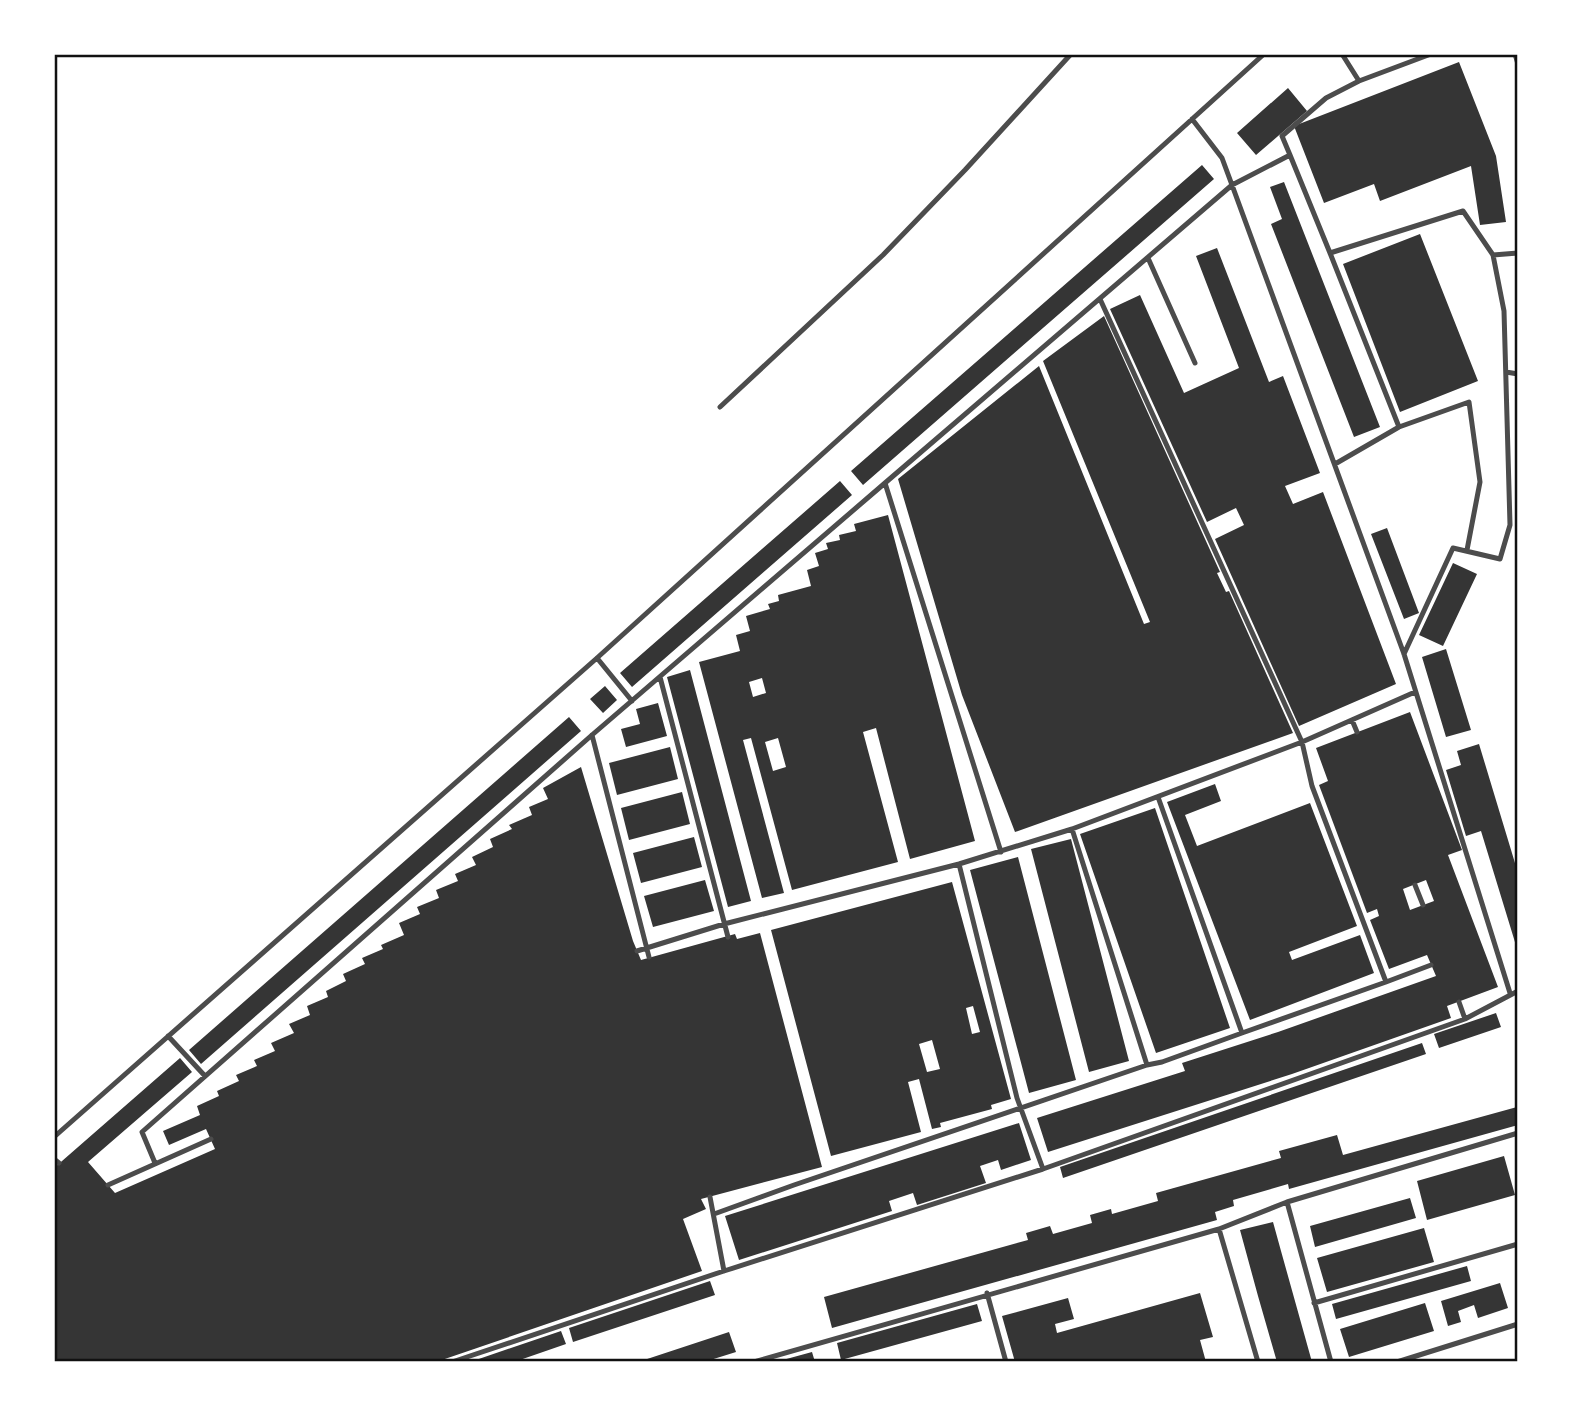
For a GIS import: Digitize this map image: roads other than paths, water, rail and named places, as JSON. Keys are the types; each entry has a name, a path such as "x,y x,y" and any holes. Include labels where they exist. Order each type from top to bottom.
{"lane":[{"path":"720,407 883,255 1071,54"},
{"path":"54,1137 597,658 1264,54"},
{"path":"1342,54 1359,81"},
{"path":"1399,427 1282,136 1326,98 1359,81 1431,54"},
{"path":"1515,54 1518,64"},
{"path":"1192,119 1222,158 1335,464 1404,654 1510,993"},
{"path":"155,1163 142,1132 205,1076 592,734 1233,185 1290,155"},
{"path":"1330,253 1462,211 1493,255 1504,311 1510,525 1500,559 1453,548 1404,654"},
{"path":"1493,255 1518,253"},
{"path":"1148,258 1195,363"},
{"path":"1100,299 1302,743 1312,786 1386,982"},
{"path":"1506,372 1518,374"},
{"path":"1335,464 1399,427 1469,402 1480,482 1467,550"},
{"path":"885,483 1001,852"},
{"path":"597,658 632,701"},
{"path":"660,677 728,937"},
{"path":"637,951 724,924 959,864 1072,829 1302,743 1415,692"},
{"path":"1352,720 1357,732"},
{"path":"592,734 649,957"},
{"path":"1158,797 1242,1033"},
{"path":"1072,829 1147,1065"},
{"path":"959,864 1020,1106 1043,1169"},
{"path":"1415,885 1423,905"},
{"path":"714,1214 1020,1106 1162,1062 1432,965"},
{"path":"452,1362 724,1270 1043,1169 1465,1019 1518,991"},
{"path":"1459,1002 1465,1019"},
{"path":"168,1036 205,1076"},
{"path":"754,1362 987,1293 1219,1229 1287,1202 1518,1133"},
{"path":"108,1185 211,1139"},
{"path":"792,1175 794,1185"},
{"path":"710,1197 724,1270"},
{"path":"1287,1202 1331,1362"},
{"path":"1219,1229 1258,1362"},
{"path":"1314,1303 1518,1244"},
{"path":"987,1293 1006,1362"},
{"path":"1396,1362 1518,1324"}]}
